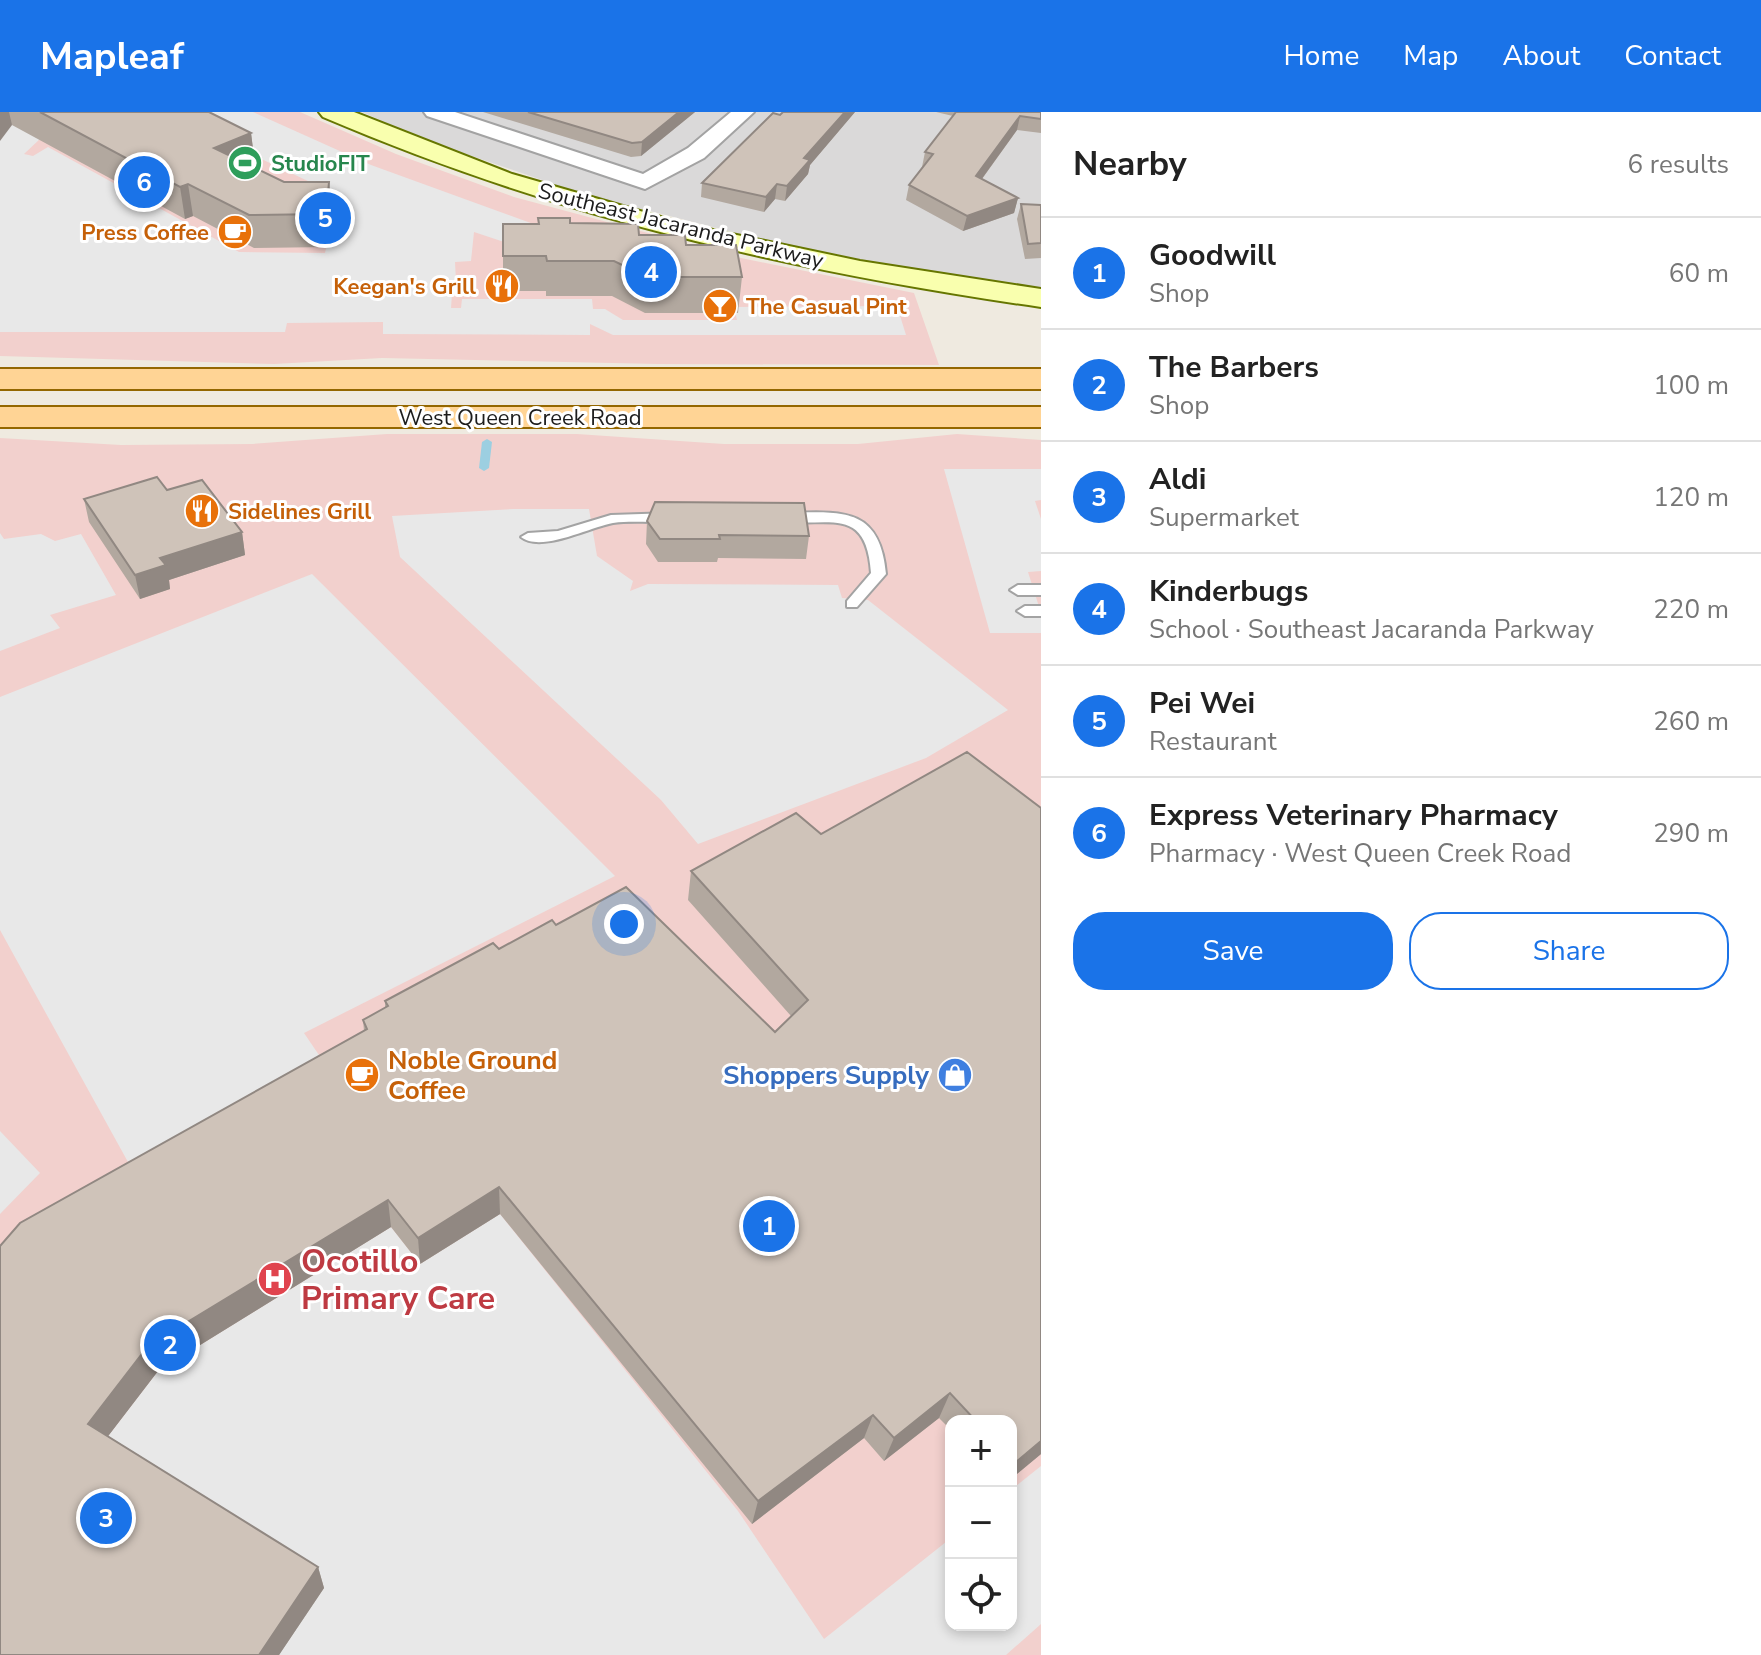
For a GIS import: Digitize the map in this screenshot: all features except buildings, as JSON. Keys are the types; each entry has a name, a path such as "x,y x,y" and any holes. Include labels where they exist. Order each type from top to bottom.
{"main road":[{"name":"West Queen Creek Road","path":"0,379 1041,379"},
{"name":"West Queen Creek Road","path":"0,417 1041,417"}],"street":[{"name":"Southeast Jacaranda Parkway","path":"332,112 494,176 662,225 814,260 1041,298"},
{"path":"434,112 645,182 696,153 744,112"}],"lane":[{"path":"528,537 559,535 611,519 685,517"},
{"path":"763,517 841,517 865,527 873,537 879,574 852,604"},
{"path":"1029,610 1041,590"},
{"path":"1029,610 1041,599"}],"shaded area":[{"path":"0,112 300,112 396,154 514,197 741,258 914,293 939,365 658,364 382,358 274,364 0,356"},
{"path":"23,112 59,121 24,154 33,156 48,147 239,252 325,253 336,204 327,190 162,112 253,112 371,165 550,230 525,249 474,232 471,261 455,262 456,282 474,282 474,293 452,294 451,308 461,308 462,299 592,299 593,309 605,309 623,320 737,320 734,307 897,306 906,335 613,335 590,324 590,335 383,334 383,322 287,323 285,332 0,332 0,138"},
{"path":"362,112 1041,112 1041,289 976,282 772,242 583,194 425,140"},
{"path":"387,434 577,434 724,444 858,444 957,434 1041,440 1041,1655 0,1655 0,438 121,445 252,444"},
{"path":"944,469 1041,469 1041,500 1035,501 1041,519 1041,571 1028,572 1041,613 1041,633 990,633"},
{"path":"514,509 589,509 597,556 633,581 630,591 648,584 838,585 842,598 868,600 1008,710 926,758 698,844 661,800 400,557 392,516"},
{"path":"0,533 4,539 41,534 55,541 81,534 116,595 50,615 60,628 0,651"},
{"path":"312,574 615,876 304,1033 321,1058 128,1162 0,930 0,697"},
{"path":"0,1131 40,1173 0,1214"},
{"path":"500,1214 738,1511 824,1639 945,1543 945,1631 1017,1631 1017,1485 1041,1466 1041,1624 1006,1655 265,1655 99,1448 158,1371 391,1227 420,1264"}],"waterway":[{"path":"484,468 487,442"}],"place":[{"name":"StudioFIT","path":"245,163"},
{"name":"Express Veterinary Pharmacy","path":"144,182"},
{"name":"Pei Wei","path":"325,218"},
{"name":"Press Coffee","path":"235,232"},
{"name":"Kinderbugs","path":"651,272"},
{"name":"Keegan's Grill","path":"502,286"},
{"name":"The Casual Pint","path":"720,306"},
{"name":"Sidelines Grill","path":"202,511"},
{"name":"Noble Ground Coffee","path":"362,1075"},
{"name":"Shoppers Supply","path":"955,1075"},
{"name":"Goodwill","path":"769,1226"},
{"name":"Ocotillo Primary Care","path":"275,1279"},
{"name":"The Barbers","path":"170,1345"},
{"name":"Aldi","path":"106,1518"}]}
